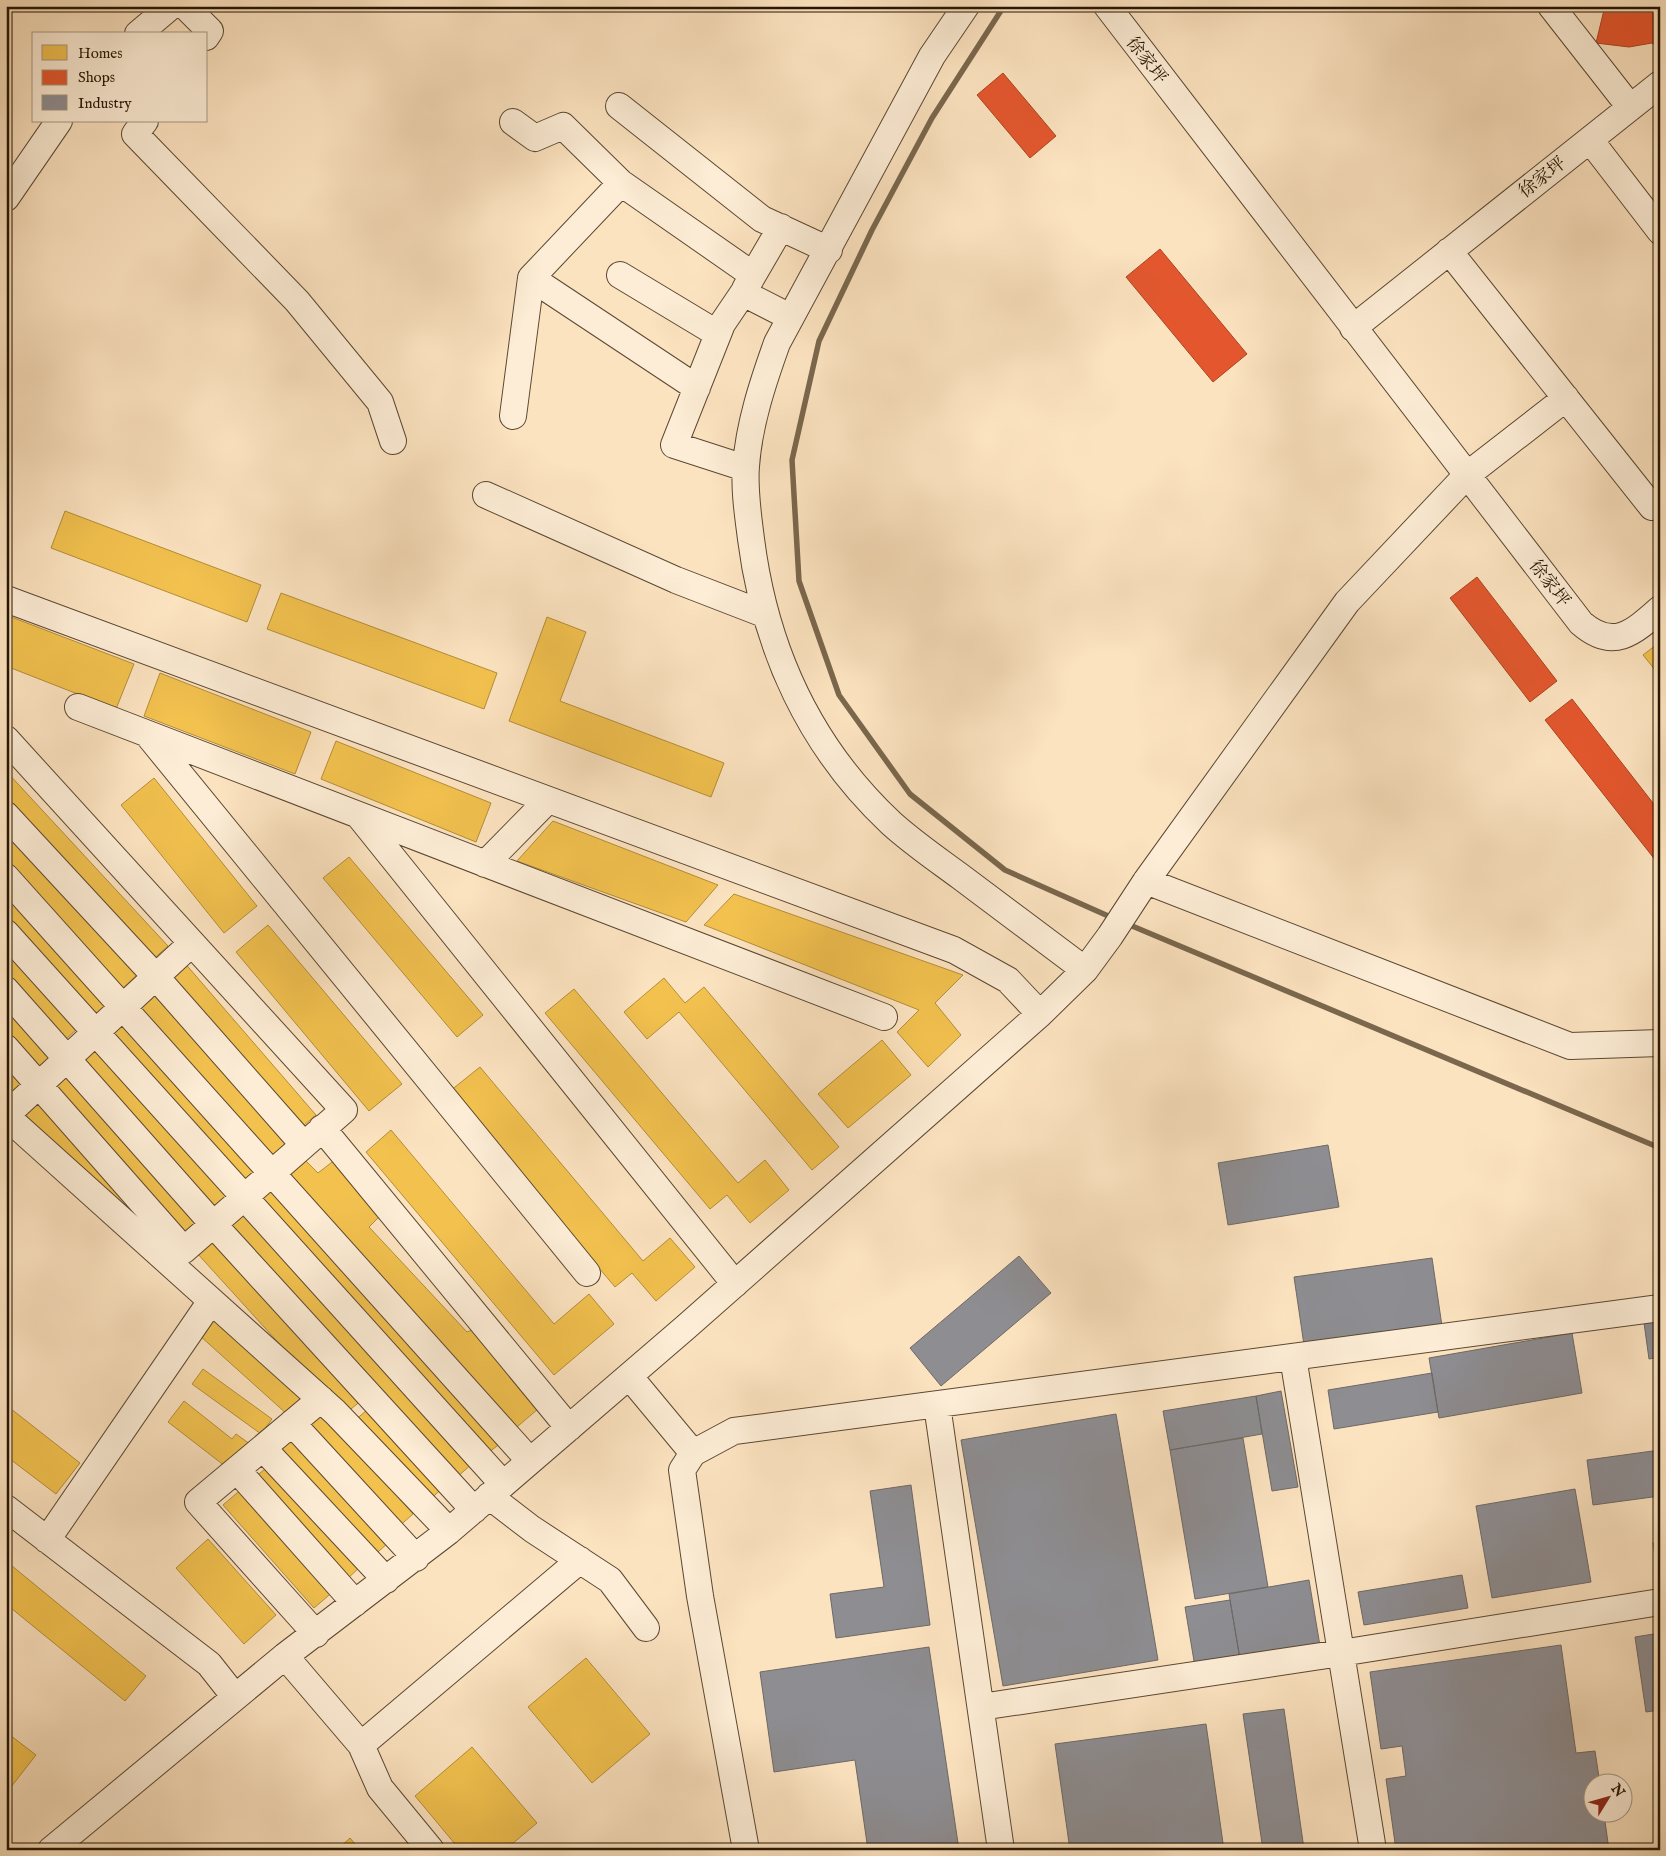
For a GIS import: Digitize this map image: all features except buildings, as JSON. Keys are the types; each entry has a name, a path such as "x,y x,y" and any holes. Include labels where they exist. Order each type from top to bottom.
{"street":[{"path":"140,32 171,6"},
{"path":"185,6 210,31 208,34"},
{"path":"966,6 932,56 829,250 790,317 767,371 750,435 745,468 752,544 764,614 775,648 804,712 833,757 867,799 920,847 1085,970"},
{"name":"徐家坪","path":"1107,6 1581,623 1591,632 1602,637 1615,638 1627,635 1660,609"},
{"path":"1552,6 1630,107"},
{"name":"徐家坪","path":"1353,328 1630,107 1657,92"},
{"path":"620,106 762,219 829,250"},
{"path":"6,198 58,122"},
{"path":"144,122 135,134 297,301 380,402 394,442"},
{"path":"513,122 535,138 563,126 620,183 790,317"},
{"path":"1590,140 1660,231"},
{"path":"513,416 531,278 620,183"},
{"path":"745,468 674,445 722,324 781,228"},
{"path":"1449,251 1652,507 1660,501"},
{"path":"620,275 718,334"},
{"path":"531,278 697,388"},
{"path":"51,1850 285,1656 449,1531 735,1284 1040,1014 1085,970 1140,890 1347,602 1467,475 1566,398"},
{"path":"486,495 676,580 764,614"},
{"path":"6,599 954,950 1008,980 1040,1014"},
{"path":"78,707 884,1017"},
{"path":"148,734 587,1273"},
{"path":"6,739 344,1110 272,1171 184,1250 6,1048"},
{"path":"485,864 548,800"},
{"path":"359,815 735,1284"},
{"path":"6,816 156,977 313,1136 569,1428"},
{"path":"6,877 272,1171 530,1461"},
{"path":"1140,890 1570,1046 1660,1043"},
{"path":"6,933 243,1197 489,1497"},
{"path":"192,944 39,1085 9,1110 211,1301 321,1399 449,1531"},
{"path":"6,990 213,1224 372,1398 489,1497 532,1529 610,1580 646,1628"},
{"path":"47,1540 211,1301"},
{"path":"746,1850 700,1596 682,1470 693,1453 734,1431 1660,1308"},
{"path":"1293,1357 1373,1850"},
{"path":"629,1376 693,1453"},
{"path":"346,1423 372,1398"},
{"path":"316,1634 198,1502 321,1399"},
{"path":"937,1405 1002,1850"},
{"path":"292,1423 416,1558"},
{"path":"263,1448 386,1580"},
{"path":"237,1470 355,1603"},
{"path":"6,1508 209,1664 235,1697"},
{"path":"361,1745 580,1560"},
{"path":"981,1707 1341,1653 1660,1602"},
{"path":"285,1656 361,1745 380,1788 431,1850"}],"waterway":[{"path":"1004,6 932,118 872,230 819,341 792,460 799,581 839,695 910,794 1005,870 1115,919"},
{"path":"1125,923 1660,1148"}]}
